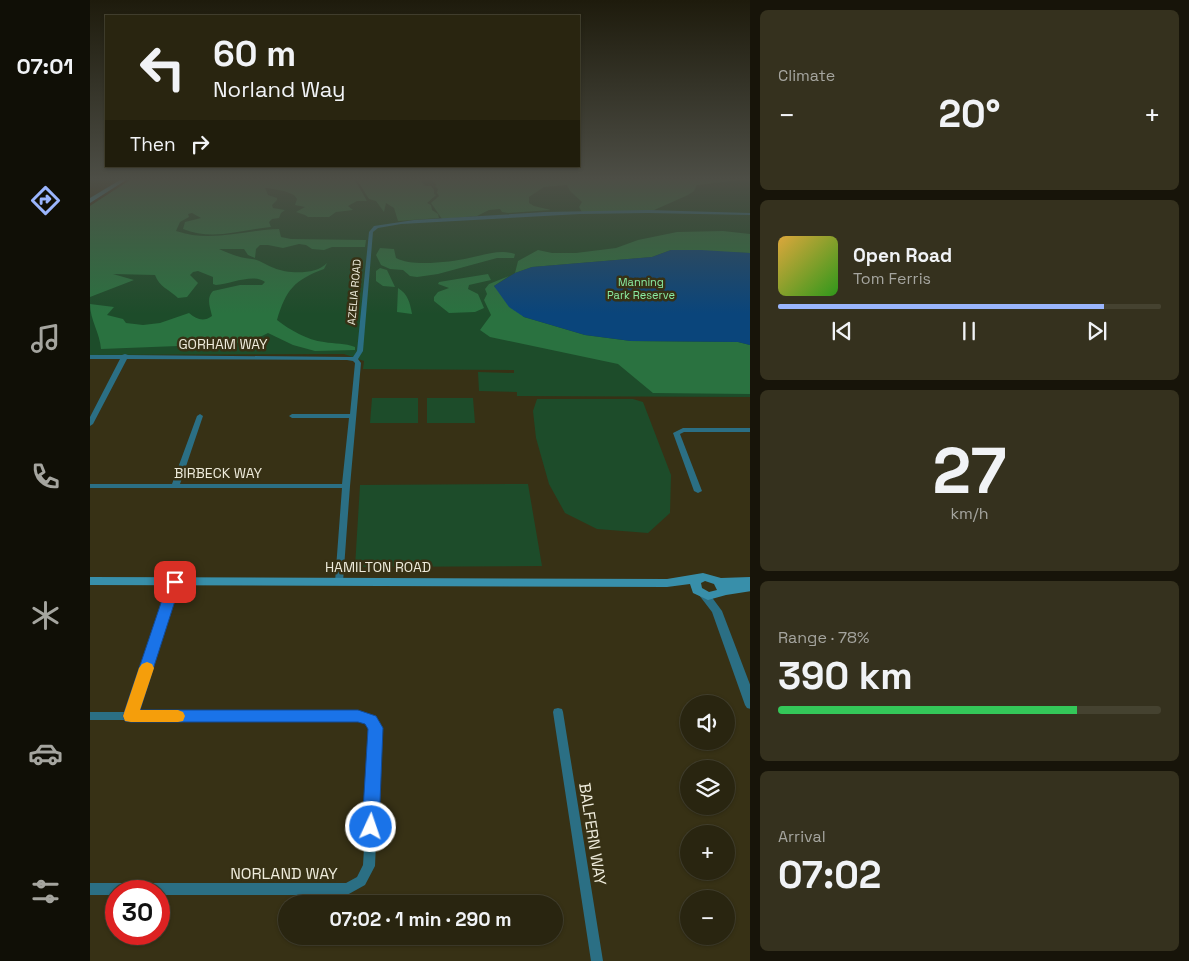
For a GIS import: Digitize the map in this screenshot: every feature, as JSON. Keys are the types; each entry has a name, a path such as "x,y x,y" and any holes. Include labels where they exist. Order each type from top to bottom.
{"main road":[{"name":"HAMILTON ROAD","path":"90,582 667,583 708,577 720,589 702,594 667,583"},
{"path":"696,579 695,587 702,594"},
{"path":"720,589 750,581"},
{"path":"720,589 750,586"}],"street":[{"name":"AZELIA ROAD","path":"339,582 358,363 355,359 360,351 371,232 376,227 391,225"},
{"path":"90,424 125,356"},
{"name":"GORHAM WAY","path":"90,357 355,359"},
{"path":"175,486 200,416"},
{"path":"292,416 353,416"},
{"path":"698,491 676,433 683,430 750,430"},
{"name":"BIRBECK WAY","path":"90,486 346,486"},
{"path":"131,716 175,582"},
{"path":"717,611 720,589"},
{"path":"702,594 717,611 750,705"},
{"name":"BALFERN WAY","path":"558,712 597,961"},
{"name":"NORLAND WAY","path":"90,716 358,716 370,720 376,728 369,866 361,881 347,889 90,889"}],"green space":[{"name":"Manning Park Reserve","path":"90,225 750,225 750,397 517,396 517,392 479,391 478,372 514,373 514,370 363,369 364,361 344,354 90,355"},
{"path":"90,225 179,225 176,231 202,236 279,229 281,237 291,239 366,240 365,247 332,247 324,250 312,249 306,245 299,244 283,248 260,245 256,249 255,258 248,255 244,249 219,249 280,270 294,272 316,270 327,263 324,269 305,277 293,287 284,301 277,320 305,337 328,343 344,344 355,347 355,350 315,351 293,345 268,333 254,340 229,344 101,349 90,304 114,307 107,315 123,319 126,323 143,325 160,323 189,313 203,320 212,316 209,300 213,291 240,285 262,285 265,282 255,279 216,285 213,284 213,277 198,271 193,272 190,275 198,283 187,297 178,298 162,285 155,275 113,274 134,280 90,297"},
{"path":"184,225 270,225 271,227 227,234 205,234 183,229"},
{"path":"723,231 750,234 750,253 671,250 652,257 532,267 515,273 518,261 538,250 552,253 576,253 616,248 638,240 677,232"},
{"path":"380,248 394,249 396,258 403,261 421,263 452,261 498,252 515,254 514,258 497,258 438,274 417,277 410,276 403,270 390,269 381,265 376,255"},
{"path":"380,268 387,270 395,287 383,286 376,281 376,271"},
{"path":"488,274 491,280 469,285 468,289 478,294 484,308 475,312 449,313 434,301 434,297 438,292 449,288 438,284 439,282"},
{"path":"509,276 494,286 524,317 585,335 631,341 738,342 750,345 750,394 653,393 618,364 490,337 480,330 491,315 484,300 487,294 485,289 489,284"},
{"path":"398,288 408,299 412,314 397,312"},
{"path":"372,398 418,398 418,423 370,423"},
{"path":"427,398 473,398 475,423 427,423"},
{"path":"537,399 633,399 643,402 671,475 670,513 648,533 597,529 565,513 549,484 536,438 533,411"},
{"path":"528,484 542,566 355,567 360,485"}],"water":[{"path":"671,250 750,253 750,345 738,342 631,341 585,335 524,317 509,307 494,286 515,273 532,267 652,257"}],"slow traffic":[{"path":"147,668 131,716 178,716"}],"route":[{"path":"175,582 131,716 358,716 370,720 376,728 371,827"}]}
